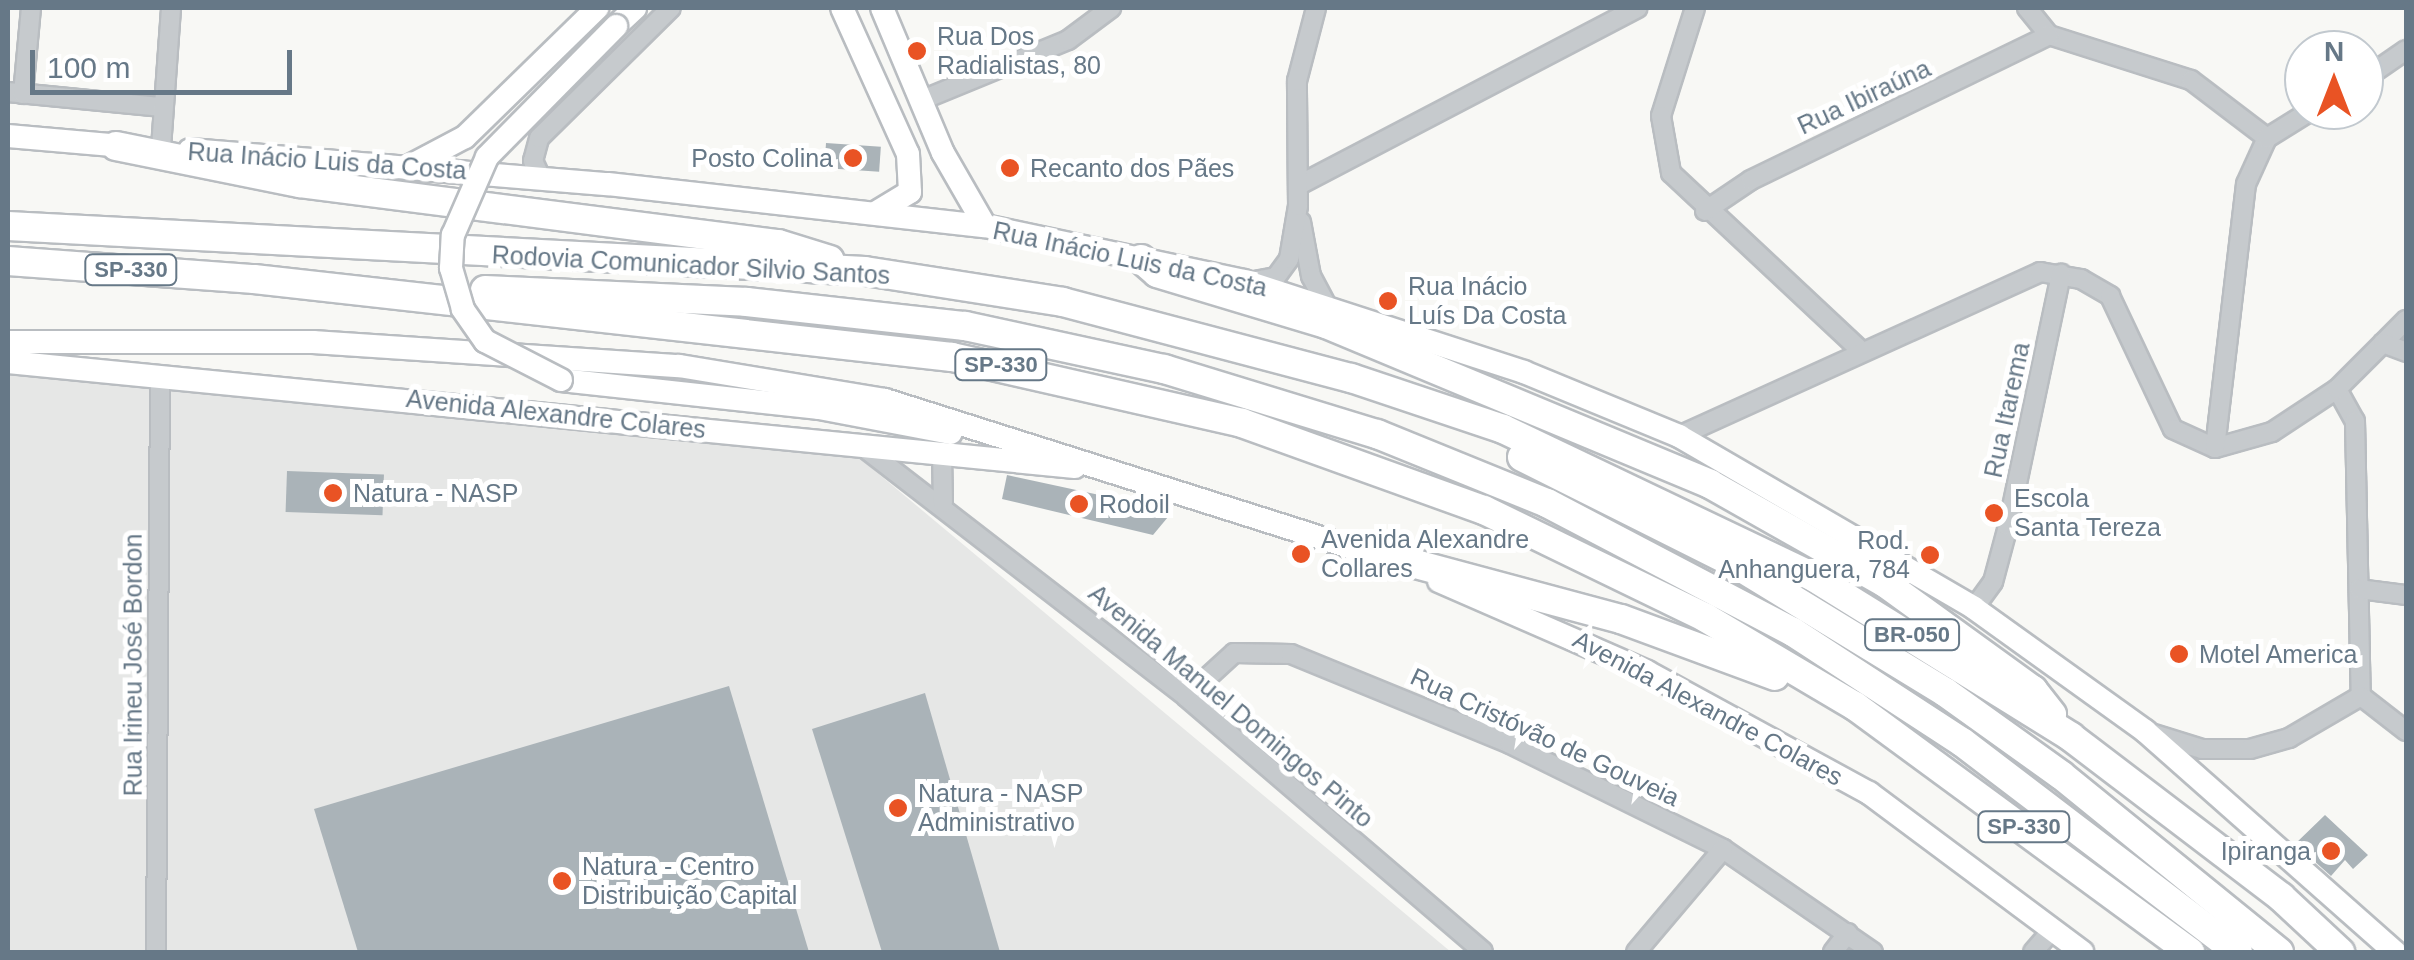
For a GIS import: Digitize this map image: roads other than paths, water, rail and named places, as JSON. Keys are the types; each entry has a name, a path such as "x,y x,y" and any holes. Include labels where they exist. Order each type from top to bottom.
{"highway":[{"path":"116,146 300,184 778,244 865,271"},
{"name":"Rodovia Comunicador Silvio Santos","path":"8,226 865,271 1063,302 1351,378 1502,429 1695,514 1890,622 2072,737 2281,897 2340,952"},
{"path":"1141,259 1157,273 1326,324 1710,484 1884,583 2033,690 2072,737"},
{"name":"SP-330","path":"8,261 254,279 952,357 1146,396 1364,463 1534,532 1706,618 1855,706 2190,952"},
{"path":"254,279 747,302 965,326 1164,369 1377,434 1547,503 1793,632 1962,742 2238,952"},
{"path":"1351,378 1792,596 2061,774 2280,952"},
{"path":"1356,548 1639,624 1744,660 1820,700 1855,706"}],"main road":[{"path":"410,166 464,137 597,8"},
{"path":"635,8 488,157 468,190 451,268 464,309 504,356 562,380 819,408 1019,440"},
{"path":"842,8 908,154 912,181 904,201 870,214"},
{"path":"882,8 922,100 985,226"},
{"path":"860,50 876,54 895,39"},
{"name":"Rua Inácio Luis da Costa","path":"8,136 541,178 985,226 1244,281 1524,372 1680,436 1974,608 2145,731 2394,952"},
{"path":"8,342 313,342 680,366 885,400 1356,548"},
{"name":"Avenida Alexandre Colares","path":"8,362 1104,468"},
{"name":"Avenida Alexandre Colares","path":"1356,548 1540,622 1753,726 1869,793 2082,952"}],"street":[{"path":"31,8 15,93 162,107"},
{"path":"161,148 170,8"},
{"path":"541,178 533,161 538,138 671,8"},
{"path":"922,100 1068,40 1111,8"},
{"path":"1244,281 1267,282 1284,269 1298,206 1294,109 1316,8"},
{"path":"1299,185 1638,8"},
{"path":"1696,8 1660,130 1671,173 1705,211 1859,349"},
{"path":"2026,8 2048,36 2192,80 2267,138"},
{"name":"Rua Ibiraúna","path":"1705,211 1750,180 2048,36"},
{"path":"2384,65 2406,50"},
{"path":"2216,448 2241,206 2267,138 2284,127"},
{"path":"1298,206 1311,276 1327,306"},
{"path":"1680,436 1859,349 2011,283 2061,274 2110,296 2174,429 2216,448 2258,440 2337,389 2406,320"},
{"name":"Rua Itarema","path":"1974,608 1993,582 2008,526 2061,274"},
{"path":"2383,344 2406,352"},
{"name":"Rua Irineu José Bordon","path":"156,952 160,377"},
{"path":"2337,389 2356,421 2360,696 2406,731"},
{"name":"Avenida Manuel Domingos Pinto","path":"858,444 943,503 1186,697 1483,952"},
{"path":"942,454 943,503"},
{"path":"2360,588 2406,595"},
{"name":"Rua Cristóvão de Gouveia","path":"1186,697 1234,653 1291,654 1510,744 1722,849 1873,952"},
{"name":"Rua Inácio Luis da Costa","path":"2145,731 2202,749 2250,750 2289,738 2360,696"},
{"path":"1636,952 1722,849"},
{"path":"2034,952 2052,930"},
{"path":"1833,952 1848,933"}],"place":[{"name":"Rua Dos Radialistas, 80","path":"917,51"},
{"name":"Posto Colina","path":"853,158"},
{"name":"Recanto dos Pães","path":"1010,168"},
{"name":"Rua Inácio Luís Da Costa","path":"1388,301"},
{"name":"Natura - NASP","path":"333,493"},
{"name":"Rodoil","path":"1079,504"},
{"name":"Escola Santa Tereza","path":"1994,513"},
{"name":"Avenida Alexandre Collares","path":"1301,554"},
{"name":"Rod. Anhanguera, 784","path":"1930,555"},
{"name":"Motel America","path":"2179,654"},
{"name":"Natura - NASP Administrativo","path":"898,808"},
{"name":"Ipiranga","path":"2331,851"},
{"name":"Natura - Centro Distribuição Capital","path":"562,881"}]}
